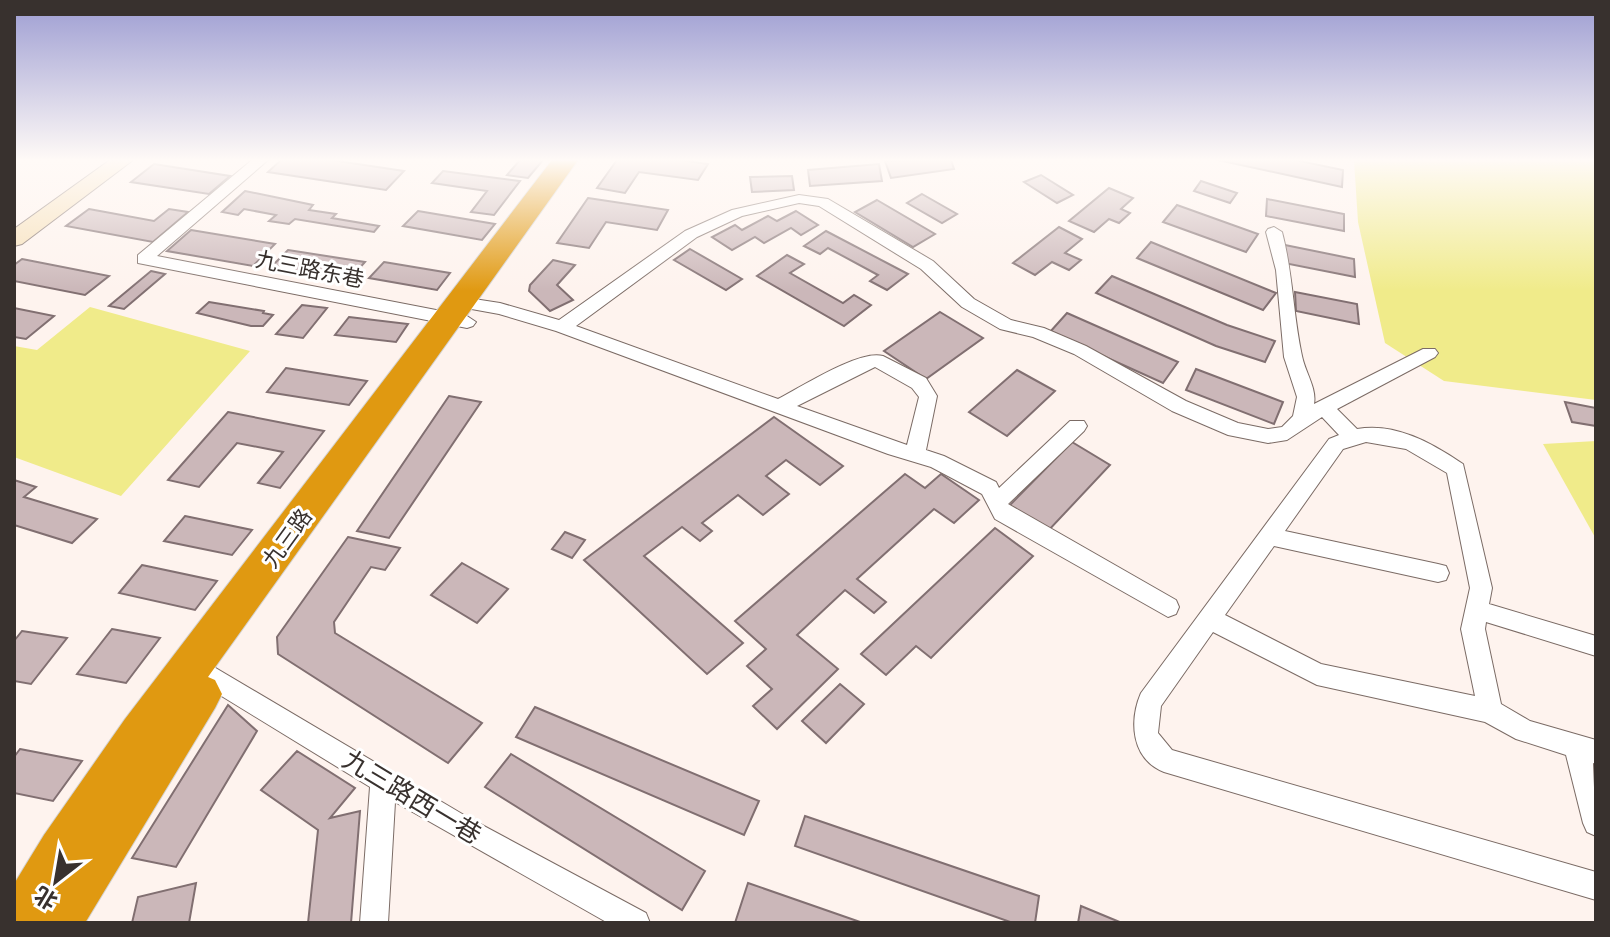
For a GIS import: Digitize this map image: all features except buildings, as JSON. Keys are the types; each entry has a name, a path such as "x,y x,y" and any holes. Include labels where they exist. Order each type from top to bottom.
{"highway":[{"name":"九三路","path":"464,312 536,204"},
{"name":"九三路","path":"20,923 102,789 202,671 464,312 549,204"},
{"name":"九三路","path":"56,923 132,797 202,671"}],"main road":[{"path":"14,226 45,204"},
{"path":"14,239 63,204"}],"street":[{"name":"九三路东巷","path":"209,204 144,259 562,327 937,461 989,488 1002,513 1168,607"},
{"path":"562,327 691,234 737,213 778,204"},
{"path":"826,204 927,265 968,303 994,318 1080,350 1179,406 1235,430 1268,436 1287,433 1302,419 1429,353"},
{"path":"1274,232 1284,270 1293,357 1306,397 1302,419"},
{"path":"782,405 857,366 877,360 919,383 928,396 915,455"},
{"path":"1324,408 1351,435"},
{"path":"997,502 1077,426"},
{"path":"1490,711 1473,629 1481,588 1456,469 1410,442 1383,435 1351,435 1336,444 1150,701 1142,724 1149,743 1164,760 1596,886"},
{"path":"1270,536 1438,573"},
{"path":"1478,610 1596,646"},
{"path":"1210,619 1317,674 1490,711 1525,731 1586,749 1596,823"},
{"name":"九三路西一巷","path":"202,671 460,827 636,923"},
{"path":"374,923 383,781"}],"shaded area":[{"path":"1357,204 1596,204 1596,400 1444,381 1385,343 1358,222"},
{"path":"90,307 250,351 121,496 14,457 14,346 37,350"},
{"path":"1596,441 1596,539 1543,444"}]}
